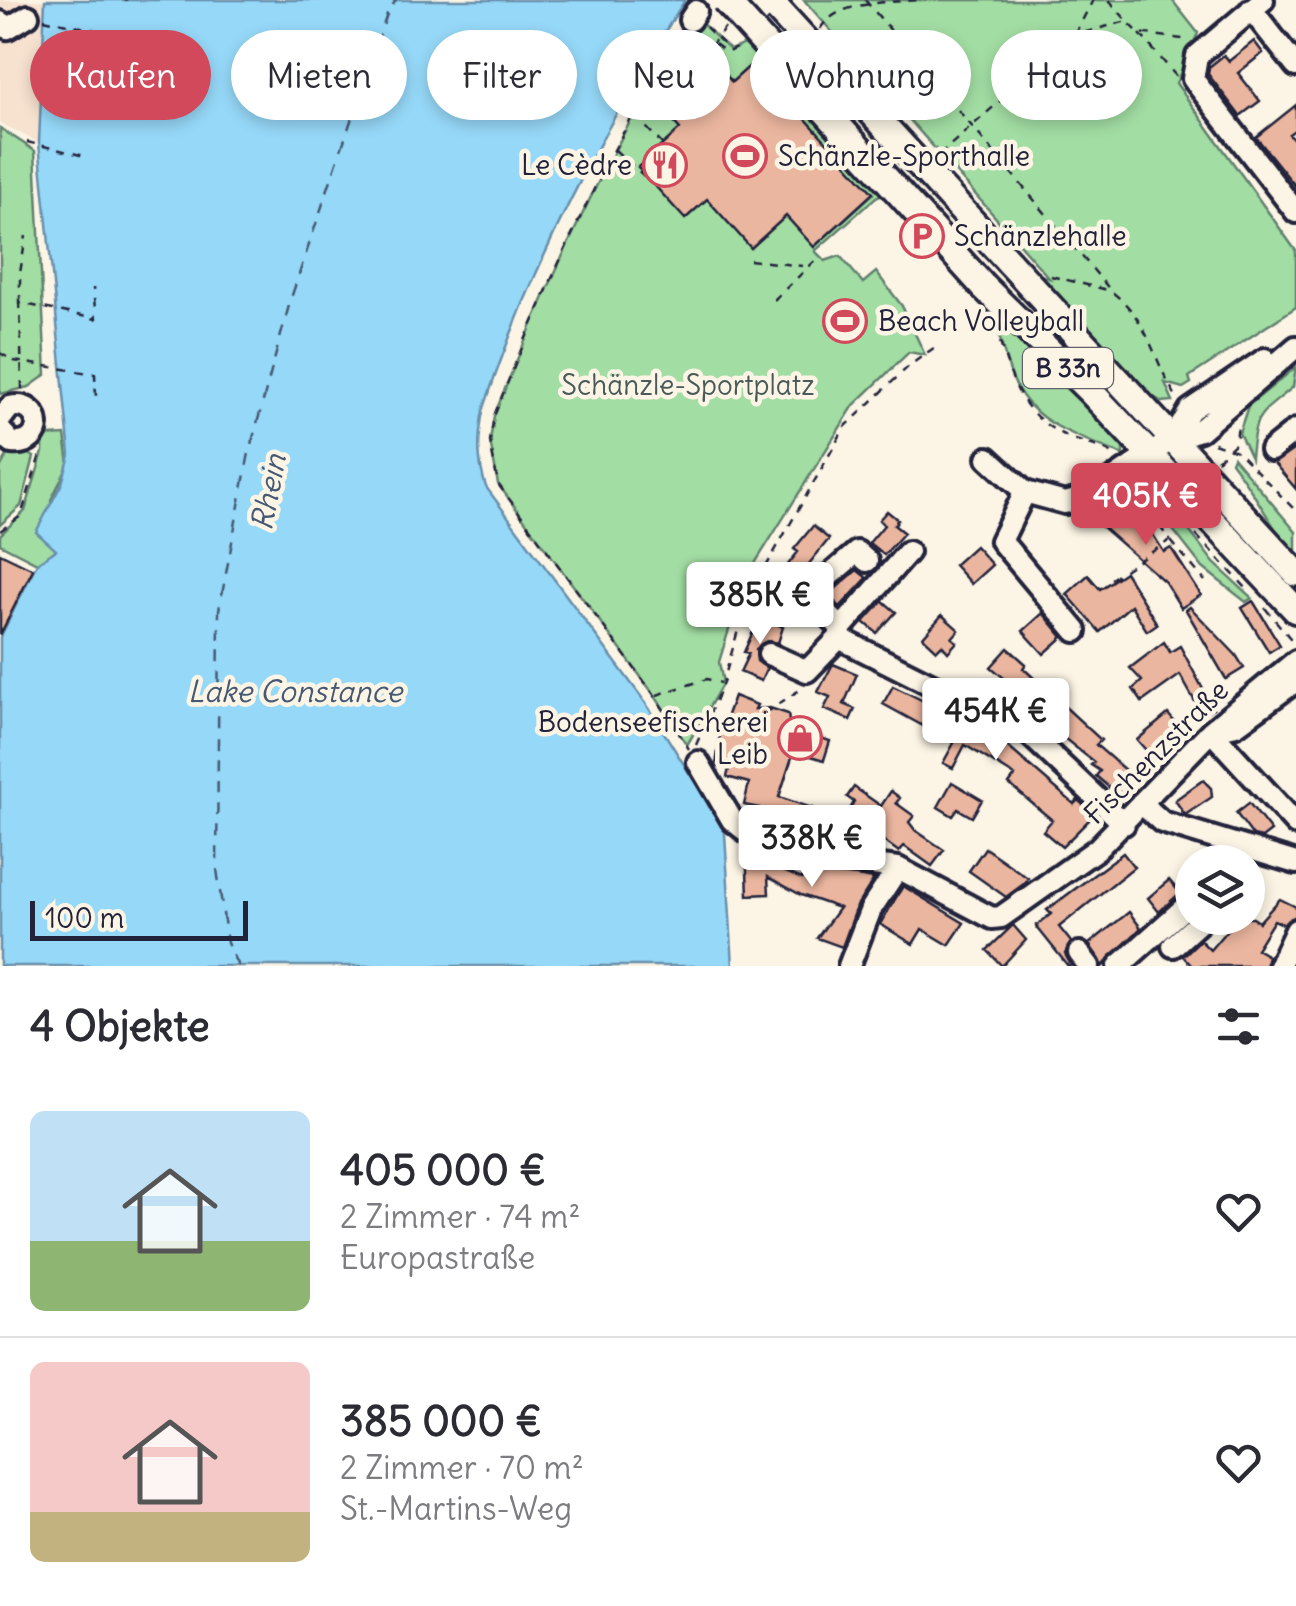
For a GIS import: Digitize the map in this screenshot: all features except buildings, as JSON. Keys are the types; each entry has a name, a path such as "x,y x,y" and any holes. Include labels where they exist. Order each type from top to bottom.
{"main road":[{"name":"B 33n","path":"768,0 1296,573"},
{"name":"B 33n","path":"726,12 983,286 1140,462 1296,610"}],"street":[{"path":"1296,66 1257,5 1197,56 1193,79 1296,212"},
{"path":"0,22 8,28 28,16"},
{"path":"988,458 1025,492 1065,503 1105,488 1174,438 1296,338"},
{"path":"1194,422 1296,347"},
{"path":"0,418 10,407 22,406 37,417 35,436 18,445 6,440 0,430"},
{"path":"1271,450 1296,430"},
{"path":"1025,492 1001,540 1076,630"},
{"path":"867,561 857,552 808,594 840,633 1028,732 1124,824"},
{"path":"769,654 807,671 908,552"},
{"name":"Fischenzstraße","path":"698,762 732,820 748,832 823,859 898,868 992,918 1002,918 1097,849 1211,731 1295,662"},
{"path":"1296,682 1236,725 1211,731 1296,824"},
{"path":"1142,803 1162,822 1212,845"},
{"path":"1265,859 1296,864"},
{"path":"850,966 871,910 898,868"},
{"path":"1118,966 1175,916"},
{"path":"1279,966 1296,930"},
{"path":"1173,946 1185,935"}],"path":[{"path":"866,0 1144,327 1170,388 1194,422 1216,445 1237,451 1296,511"},
{"path":"818,30 827,18 870,5 919,0"},
{"path":"1078,30 1093,0"},
{"path":"1109,0 1137,30"},
{"path":"684,30 693,15 709,30"},
{"path":"28,16 95,30"},
{"path":"1094,30 1127,21"},
{"path":"1142,32 1209,43"},
{"path":"1142,36 1172,76 1193,79"},
{"path":"971,127 991,109"},
{"path":"628,120 528,332 494,416 491,452 498,484 655,696 692,754 723,683 753,586 845,428 908,366 935,347"},
{"path":"639,120 662,145"},
{"path":"27,142 88,157"},
{"path":"614,148 654,185"},
{"path":"22,406 20,273 26,236"},
{"path":"774,300 820,256"},
{"path":"750,260 806,267"},
{"path":"1040,272 1112,292"},
{"path":"23,303 96,319 94,288"},
{"path":"992,321 1008,375 1028,410 1066,436 1140,462"},
{"path":"0,353 22,361 95,374 96,398"},
{"path":"0,531 21,516 27,502 42,444 35,436"},
{"path":"1135,494 1206,581"},
{"path":"1110,579 1170,540"},
{"path":"1239,582 1296,646"},
{"path":"765,713 795,696 806,681 807,671"},
{"path":"655,696 708,679 723,683"}],"shaded area":[{"path":"0,0 45,0 44,30 30,30 30,120 40,120 39,143 0,123"}],"green space":[{"path":"804,0 1172,0 1198,33 1176,83 1296,251 1296,307 1189,377 1191,383 1183,388 1165,383 1173,401 1162,402 1139,388 1037,274 1049,278 910,120 971,120 971,30 830,30"},
{"name":"Schänzle-Sportplatz","path":"693,15 709,30 684,30"},
{"name":"Schänzle-Sportplatz","path":"750,42 750,66 732,82 730,80 730,50"},
{"name":"Schänzle-Sportplatz","path":"632,120 673,120 680,129 686,218 707,199 751,248 786,216 814,247 873,194 806,120 821,120 887,192 876,197 815,251 825,261 840,256 863,283 876,272 902,306 925,355 909,352 854,405 744,581 719,662 723,683 687,745 498,484 490,441 494,416 537,312"},
{"path":"0,128 35,151 46,375 29,387 0,394"},
{"path":"993,308 1123,442 1123,455 1074,435 1032,407 1012,377 990,310"},
{"path":"1296,367 1293,387 1260,416 1251,458 1239,433 1248,406"},
{"path":"47,416 49,436 65,435 69,464 51,500 57,550 37,563 0,544 0,535 25,511 43,452"},
{"path":"28,453 34,457 21,506 0,525 0,468 8,454"},
{"path":"1233,457 1296,532 1296,559 1231,462"},
{"path":"1129,483 1164,498 1214,563 1252,598 1246,602 1203,568 1163,517"}],"water":[{"name":"Lake Constance","path":"45,0 685,0 667,30 597,30 597,120 613,120 571,199 523,303 483,411 479,449 486,487 645,702 721,824 725,834 733,966 0,966 0,638 37,563 56,550 36,532 62,483 70,455 39,143 40,120 211,120 211,30 44,30"}],"ferry route":[{"path":"238,966 227,943 217,869 219,610 249,453 291,298 387,14 396,0"}],"place":[{"name":"Schänzle-Sporthalle","path":"745,156"},
{"name":"Le Cèdre","path":"665,165"},
{"name":"Schänzlehalle","path":"922,236"},
{"name":"Beach Volleyball","path":"845,321"},
{"name":"Bodenseefischerei Leib","path":"800,738"}],"water label":[{"name":"Rhein","path":"268,492"}]}
